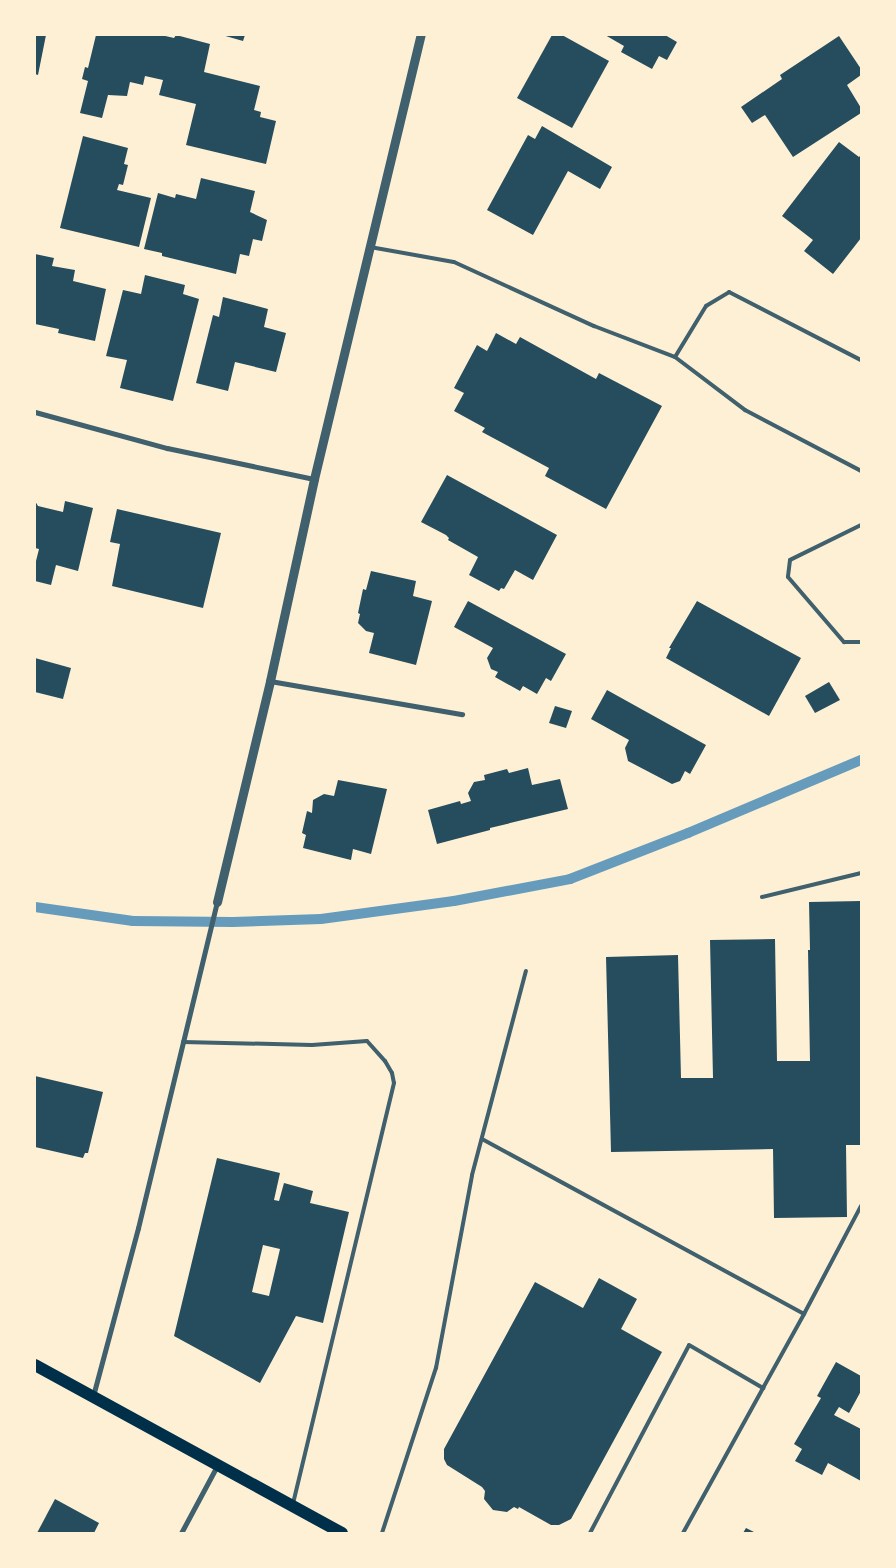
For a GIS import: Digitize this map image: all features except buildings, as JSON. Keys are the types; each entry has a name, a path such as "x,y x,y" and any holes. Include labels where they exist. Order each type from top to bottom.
{"main road":[{"path":"35,1365 342,1533"}],"street":[{"path":"93,1397 138,1228 217,902 270,681 314,479 421,35"},
{"path":"35,412 167,448 314,479"},
{"path":"270,681 462,714"},
{"path":"181,1533 218,1465"}],"lane":[{"path":"370,247 454,262 594,326 675,357 745,410 861,471"},
{"path":"675,357 706,306 729,292 861,360"},
{"path":"861,525 790,560 788,577 844,642 861,642"},
{"path":"762,897 861,873"},
{"path":"382,1533 436,1368 472,1175 526,971"},
{"path":"183,1042 312,1045 367,1041 392,1072 394,1083 292,1506"},
{"path":"482,1139 804,1314"},
{"path":"683,1533 804,1314 861,1206"},
{"path":"590,1533 689,1346 762,1388"}],"waterway":[{"path":"35,907 133,921 233,922 321,919 454,901 570,879 688,833 861,760"}]}
